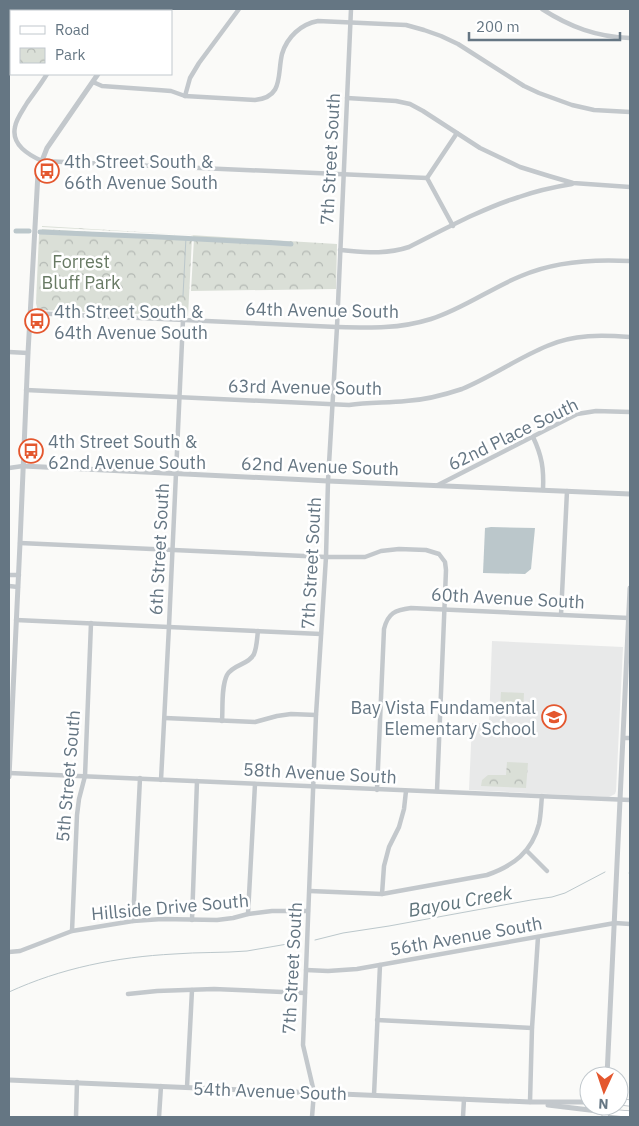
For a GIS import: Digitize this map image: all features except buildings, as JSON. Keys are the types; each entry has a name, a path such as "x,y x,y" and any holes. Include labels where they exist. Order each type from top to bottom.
{"street":[{"path":"184,96 190,78 199,63 239,9"},
{"name":"7th Street South","path":"312,1117 314,1092 302,1045 316,715 326,557 351,9"},
{"path":"542,9 583,30 612,37 630,38"},
{"path":"93,82 102,86 171,91 184,96 262,99 269,96 277,87 285,46 297,31 309,23 318,21 406,25 441,36 458,44 524,86 539,93 572,105 594,110 630,112"},
{"path":"46,75 14,127 14,134 22,149 29,155 42,161 427,178"},
{"path":"9,777 10,699 18,587 26,390 38,179 47,148 97,75"},
{"path":"347,98 396,101 410,104 480,148 520,167 573,183 630,187"},
{"path":"427,178 456,133"},
{"path":"427,178 452,226"},
{"path":"340,250 385,253 398,251 487,209 520,196 573,183"},
{"name":"64th Avenue South","path":"30,313 378,328 415,324 433,318 522,275 543,268 588,261 630,261"},
{"name":"6th Street South","path":"161,780 183,320"},
{"name":"63rd Avenue South","path":"26,390 349,405 406,401 427,398 463,388 548,345 587,336 630,337"},
{"path":"9,352 28,353"},
{"name":"62nd Place South","path":"438,485 577,414 596,411 630,412"},
{"path":"533,437 543,463 543,490"},
{"name":"62nd Avenue South","path":"9,468 23,466 630,494"},
{"path":"562,615 567,491"},
{"path":"20,543 326,557 366,557 381,551 404,549 426,550 439,554 445,562 446,570 437,792"},
{"path":"9,575 18,575"},
{"path":"9,586 18,587"},
{"path":"608,1066 621,800 627,738 630,588"},
{"name":"60th Avenue South","path":"377,790 384,629 388,618 394,612 411,608 629,618"},
{"path":"16,620 321,634"},
{"name":"5th Street South","path":"72,931 77,815 85,776 91,622"},
{"path":"222,722 226,676 230,670 248,661 254,654 258,631"},
{"path":"165,718 255,722 290,714 316,715"},
{"name":"58th Avenue South","path":"9,773 630,800"},
{"path":"133,921 140,778"},
{"path":"192,920 197,781"},
{"path":"248,914 255,784"},
{"path":"382,894 384,866 399,828 406,791"},
{"path":"310,891 382,894 487,875 502,870 527,851 539,823 542,796"},
{"path":"527,851 548,871"},
{"name":"Hillside Drive South","path":"9,952 20,951 72,931 133,921 217,920 272,911 308,911"},
{"name":"56th Avenue South","path":"306,970 357,969 615,923 630,924"},
{"path":"530,1102 532,1028 538,937"},
{"path":"374,1095 380,965"},
{"path":"128,994 214,989 305,993"},
{"path":"187,1087 192,990"},
{"path":"377,1020 532,1028"},
{"name":"54th Avenue South","path":"9,1080 530,1102 579,1102"},
{"path":"76,1117 77,1082"},
{"path":"160,1117 161,1086"},
{"path":"463,1117 464,1099"},
{"name":"54th Avenue South","path":"530,1102 579,1108"}],"shaded area":[{"path":"9,9 45,9 10,10 9,64"},
{"path":"485,528 535,528 531,569 525,574 483,573"},
{"name":"Bay Vista Fundamental Elementary School","path":"492,641 623,647 615,794 609,797 469,790 472,723 489,723"}],"green space":[{"path":"42,226 172,234 42,227"},
{"name":"Forrest Bluff Park","path":"42,229 192,238 188,316 41,310 37,308 39,234"},
{"path":"192,235 337,244 336,289 191,291 194,238"},
{"path":"501,692 524,693 523,712 500,710"},
{"path":"507,762 528,763 526,788 481,786 482,780 488,775 506,775"}],"waterway":[{"path":"16,231 29,231"},
{"path":"40,232 291,244"},
{"path":"183,296 186,237"},
{"name":"Bayou Creek","path":"315,940 343,933 552,897 565,893 605,872"},
{"name":"Bayou Creek","path":"9,992 49,976 110,961 183,953 247,951 299,942"}],"place":[{"name":"4th Street South & 66th Avenue South","path":"47,171"},
{"name":"4th Street South & 64th Avenue South","path":"37,321"},
{"name":"4th Street South & 62nd Avenue South","path":"31,451"},
{"name":"Bay Vista Fundamental Elementary School","path":"554,717"}]}
